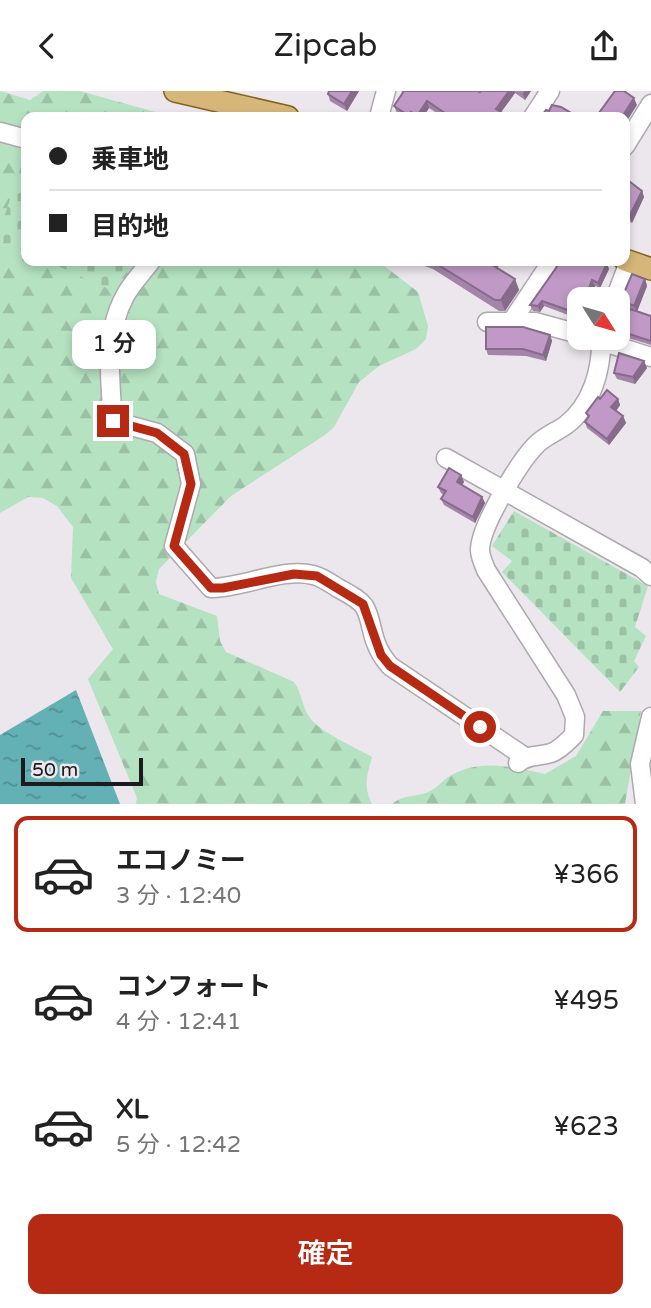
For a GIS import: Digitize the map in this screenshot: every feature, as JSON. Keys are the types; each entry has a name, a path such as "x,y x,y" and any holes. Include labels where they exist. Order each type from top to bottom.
{"main road":[{"path":"175,91 266,112"},
{"path":"630,262 651,269"}],"street":[{"path":"380,112 386,91"},
{"path":"536,112 550,91"},
{"path":"630,138 651,104"},
{"path":"0,132 21,138"},
{"path":"147,266 125,296 112,335 110,380 113,421 157,433 184,454 191,484 174,546 211,588 307,573 355,598 363,604 375,642 390,666 522,760 552,753 574,734 576,726 566,695 486,570 479,553 481,535 518,468 537,443 576,416 589,398 596,378 597,350"},
{"path":"512,321 549,266"},
{"path":"619,287 625,266"},
{"path":"487,322 535,322 567,331"},
{"path":"630,349 651,356"},
{"path":"446,459 642,568 651,576"},
{"path":"645,804 640,764 651,717"}],"green space":[{"path":"0,91 30,100 43,91 80,91 155,112 21,112 21,266 384,266 418,292 428,326 426,339 416,349 379,366 359,382 334,427 325,435 231,496 159,569 156,582 159,594 217,616 220,641 226,652 294,682 307,714 315,724 372,757 367,786 372,804 136,804 137,798 88,679 113,649 71,578 73,527 57,506 43,498 28,497 0,513"},
{"path":"21,167 21,249 0,239 0,229"},
{"path":"58,266 130,266 113,291"},
{"path":"514,511 648,586 635,627 646,636 634,661 639,667 620,692 502,572 512,561 492,546"},
{"path":"603,711 641,711 625,804 392,804 402,798 427,792 450,776 473,767 497,766 545,774 576,756"}],"water":[{"path":"76,690 120,804 0,804 0,735"}],"building":[{"path":"329,91 352,91 344,104 328,94"},
{"path":"404,91 509,91 496,109 501,112 443,112 427,101 420,112 403,112 394,106"},
{"path":"615,91 624,91 634,98 625,112 600,112"},
{"path":"552,105 569,112 545,112 549,111"},
{"path":"630,182 642,191 630,215"},
{"path":"440,266 494,266 515,279 501,300 495,300"},
{"path":"557,266 606,266 598,283 592,280 589,287 567,287 567,310 542,301 538,306 530,305"},
{"path":"632,274 645,279 634,306 630,304 630,287 626,287"},
{"path":"630,309 651,316 651,341 630,334"},
{"path":"486,327 523,327 550,335 543,355 523,349 486,349"},
{"path":"619,353 644,361 633,377 614,373"},
{"path":"607,390 618,399 611,407 623,416 607,439 585,422 589,416 586,413"},
{"path":"449,468 461,475 457,482 482,497 473,517 441,499 446,491 438,487"}],"route":[{"path":"113,421 157,433 184,454 191,484 174,546 211,588 294,574 307,573 317,576 363,604 375,642 390,666 480,727"}]}
